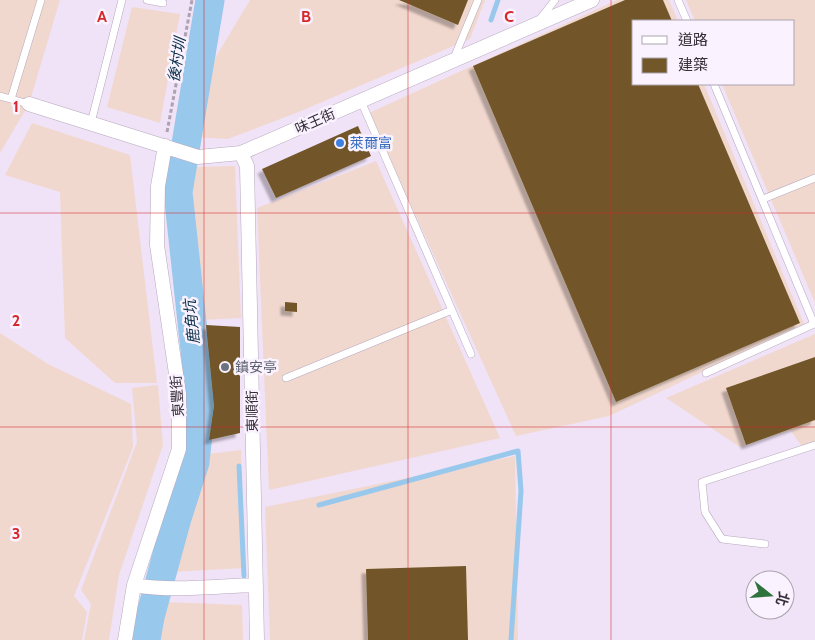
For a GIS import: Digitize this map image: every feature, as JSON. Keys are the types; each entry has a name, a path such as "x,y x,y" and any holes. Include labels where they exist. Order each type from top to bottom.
{"street":[{"name":"味王街","path":"29,104 198,157 241,153 592,0"},
{"name":"東豐街","path":"125,640 179,449 179,394 157,245 158,186 166,146"},
{"name":"東順街","path":"241,153 247,166 257,640"},
{"path":"140,586 256,585"}],"lane":[{"path":"11,99 41,0"},
{"path":"91,123 122,0"},
{"path":"147,0 163,3"},
{"path":"453,61 478,0"},
{"path":"536,25 555,0"},
{"path":"678,0 687,20"},
{"path":"706,374 814,324 714,85"},
{"path":"0,96 29,104"},
{"path":"361,101 471,354"},
{"path":"763,199 815,178"},
{"path":"286,378 452,310"},
{"path":"765,544 722,539 705,512 702,482 815,445"}],"path":[{"path":"166,146 192,0"}],"shaded area":[{"path":"0,0 60,0 29,104 0,153"},
{"path":"250,0 485,0 470,39 296,113 228,139 194,137 203,78"},
{"path":"617,0 669,0 678,20 632,20 632,85 704,85 804,324 609,416 516,436 369,113"},
{"path":"686,0 815,0 815,303 722,85 795,85 795,20 695,20"},
{"path":"132,7 180,14 160,123 107,107"},
{"path":"32,123 130,155 157,383 115,383 65,338 60,192 5,175"},
{"path":"376,161 500,438 269,490 257,208"},
{"path":"235,166 241,318 200,320 191,167"},
{"path":"0,333 48,364 131,404 133,447 74,596 87,612 82,640 0,640"},
{"path":"815,334 815,445 804,449 790,430 740,447 666,398"},
{"path":"158,385 163,445 119,575 109,640 84,640 91,604 81,590 137,442 132,388"},
{"path":"241,450 244,568 171,572 207,454"},
{"path":"515,456 518,640 270,640 265,507"},
{"path":"165,602 242,605 243,640 160,640"}],"building":[{"path":"399,0 468,0 458,25"},
{"path":"625,0 663,0 672,20 632,20 632,85 698,85 800,323 616,402 473,66"},
{"path":"358,126 371,156 276,198 262,169"},
{"path":"285,302 297,303 297,312 285,311"},
{"name":"鎮安亭","path":"206,325 240,327 240,433 209,440 214,406"},
{"path":"815,357 815,420 746,445 726,388"},
{"path":"466,566 468,640 368,640 366,569"}],"waterway":[{"name":"後村圳","path":"180,123 199,0"},
{"name":"鹿角坑","path":"146,640 150,617 177,518 195,462 201,406 178,192 210,0"},
{"path":"491,20 498,0"},
{"path":"319,505 518,451 521,491 511,640"},
{"path":"239,466 244,576"}],"place":[{"name":"萊爾富","path":"340,143"},
{"name":"鎮安亭","path":"225,367"}]}
